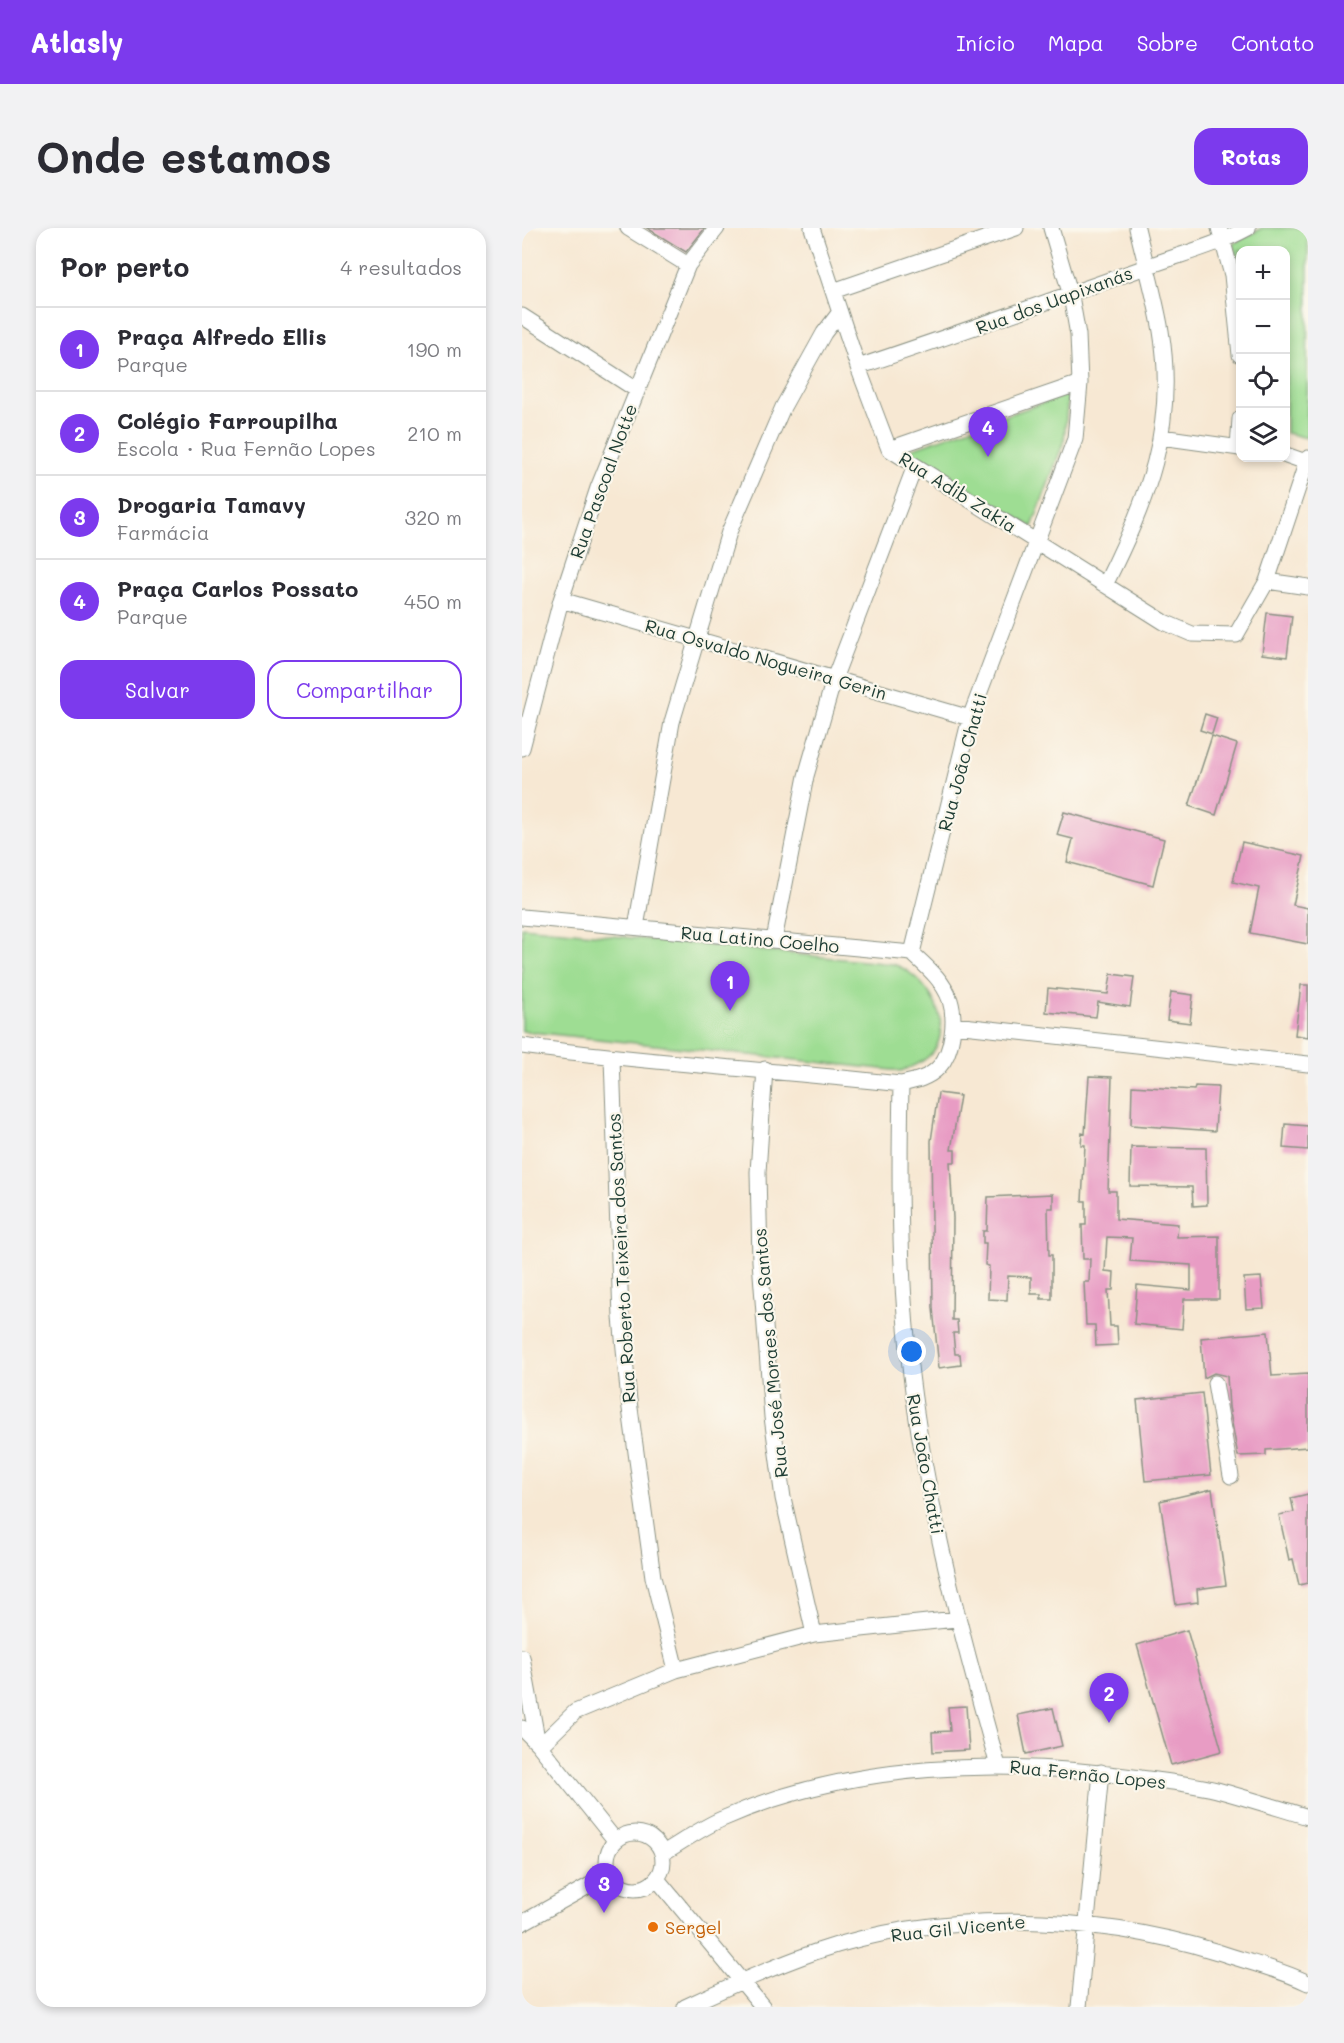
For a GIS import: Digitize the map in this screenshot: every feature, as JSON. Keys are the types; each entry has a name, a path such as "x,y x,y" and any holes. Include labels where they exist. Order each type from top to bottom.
{"street":[{"path":"628,228 688,265"},
{"name":"Rua Pascoal Notte","path":"522,748 561,600 598,488 688,265 717,228"},
{"name":"Rua Adib Zakia","path":"812,228 858,367 889,449 1164,622 1192,634 1234,637 1267,581"},
{"path":"833,291 1016,228"},
{"name":"Rua João Chatti","path":"912,953 970,718 1075,439 1080,383 1078,335 1071,296 1051,228"},
{"path":"1105,585 1145,501 1161,437 1164,390 1161,332 1137,228"},
{"name":"Rua dos Uapixanás","path":"858,367 1071,296 1221,235 1248,228"},
{"path":"1221,235 1232,274 1240,354"},
{"path":"636,927 672,722 729,532 778,417 814,350 840,312"},
{"path":"522,316 637,390"},
{"path":"889,449 1080,383"},
{"path":"1161,437 1236,448"},
{"path":"1290,456 1307,460 1267,581 1308,587"},
{"path":"774,940 806,776 834,679 915,466"},
{"name":"Rua Osvaldo Nogueira Gerin","path":"561,600 970,718"},
{"name":"Rua Latino Coelho","path":"522,917 912,953"},
{"path":"522,1046 612,1058 765,1069 901,1084 922,1080 940,1066 954,1025 950,1000 940,982 934,973 912,953"},
{"path":"954,1025 1308,1064"},
{"name":"Rua Roberto Teixeira dos Santos","path":"612,1058 621,1317 629,1401 653,1577 676,1670"},
{"name":"Rua José Moraes dos Santos","path":"765,1069 758,1172 760,1261 772,1417 783,1498 814,1634"},
{"name":"Rua João Chatti","path":"901,1084 900,1226 911,1375 933,1511 956,1619 998,1766"},
{"path":"1215,1383 1231,1476"},
{"path":"539,1745 575,1712 676,1670 814,1634 956,1619"},
{"path":"522,1657 539,1745"},
{"path":"522,1728 539,1745 615,1840"},
{"name":"Rua Fernão Lopes","path":"663,1853 720,1820 775,1799 850,1782 912,1772 998,1766 1101,1772 1215,1790 1308,1817"},
{"path":"1079,2007 1101,1772"},
{"path":"630,1832 646,1834 658,1844 663,1853 663,1867 657,1880 643,1888 633,1889 616,1882 610,1874 606,1857 615,1840 630,1832"},
{"path":"522,1923 610,1874"},
{"path":"657,1880 763,2007"},
{"name":"Rua Gil Vicente","path":"685,2007 741,1981 815,1952 865,1938 968,1923 1032,1920 1184,1942 1308,1983"}],"green space":[{"path":"1262,228 1308,228 1307,438 1290,434 1290,246 1236,246 1236,256 1233,244"},
{"path":"1068,394 1064,441 1032,527 908,450"},
{"path":"522,927 893,964 914,976 930,995 940,1019 941,1031 938,1043 928,1057 901,1071 522,1031"}],"building":[{"path":"647,228 705,228 686,252"},
{"path":"1267,613 1292,616 1287,657 1262,654"},
{"path":"1205,714 1217,718 1212,734 1200,730"},
{"path":"1212,736 1237,744 1216,815 1189,806"},
{"path":"1064,812 1164,839 1153,885 1067,862 1073,839 1057,835"},
{"path":"1242,842 1304,856 1293,905 1308,908 1308,944 1250,933 1259,888 1233,882"},
{"path":"1111,974 1134,977 1130,1007 1098,1002 1096,1017 1046,1012 1048,988 1108,994"},
{"path":"1301,985 1308,985 1308,1037 1295,1035"},
{"path":"1171,992 1193,995 1190,1023 1167,1020"},
{"path":"1089,1076 1112,1077 1108,1191 1116,1191 1116,1219 1178,1224 1177,1237 1219,1236 1219,1299 1184,1299 1182,1329 1134,1324 1137,1285 1191,1290 1191,1265 1130,1261 1132,1238 1107,1237 1105,1271 1114,1272 1113,1290 1108,1290 1110,1326 1117,1326 1118,1345 1096,1346 1095,1325 1086,1325 1084,1282 1089,1282 1090,1259 1083,1259 1082,1225 1086,1225 1086,1201 1082,1201 1085,1145 1081,1145 1082,1133 1085,1134"},
{"path":"1132,1086 1194,1090 1195,1086 1218,1087 1215,1131 1131,1125"},
{"path":"938,1093 960,1096 951,1150 955,1150 955,1162 950,1162 953,1218 952,1320 957,1320 958,1333 953,1333 955,1354 960,1354 961,1365 939,1368 933,1308 931,1141"},
{"path":"1285,1124 1308,1126 1308,1150 1283,1148"},
{"path":"1131,1147 1206,1148 1207,1205 1193,1206 1192,1187 1130,1186"},
{"path":"1053,1194 1053,1208 1048,1208 1049,1255 1052,1255 1052,1299 1041,1299 1041,1294 1031,1294 1031,1277 1008,1276 1007,1300 988,1299 989,1266 985,1265 986,1243 983,1243 983,1231 987,1231 988,1197"},
{"path":"1261,1277 1264,1308 1246,1309 1244,1278"},
{"path":"1268,1332 1272,1376 1308,1374 1308,1447 1266,1450 1266,1455 1238,1456 1229,1407 1227,1376 1214,1373 1204,1378 1201,1338"},
{"path":"1202,1393 1211,1475 1145,1481 1137,1400"},
{"path":"1212,1489 1226,1585 1197,1589 1198,1602 1176,1605 1160,1501"},
{"path":"1308,1494 1308,1583 1299,1585 1293,1559 1289,1560 1279,1515 1294,1512 1291,1498"},
{"path":"1187,1630 1222,1751 1171,1765 1137,1645"},
{"path":"966,1706 969,1750 933,1752 932,1732 950,1731 948,1707"},
{"path":"1053,1708 1062,1746 1026,1754 1018,1715"}],"place":[{"name":"Praça Carlos Possato","path":"988,457"},
{"name":"Praça Alfredo Ellis","path":"730,1011"},
{"name":"Colégio Farroupilha","path":"1109,1723"},
{"name":"Drogaria Tamavy","path":"604,1913"},
{"name":"Sergel","path":"653,1927"}]}
